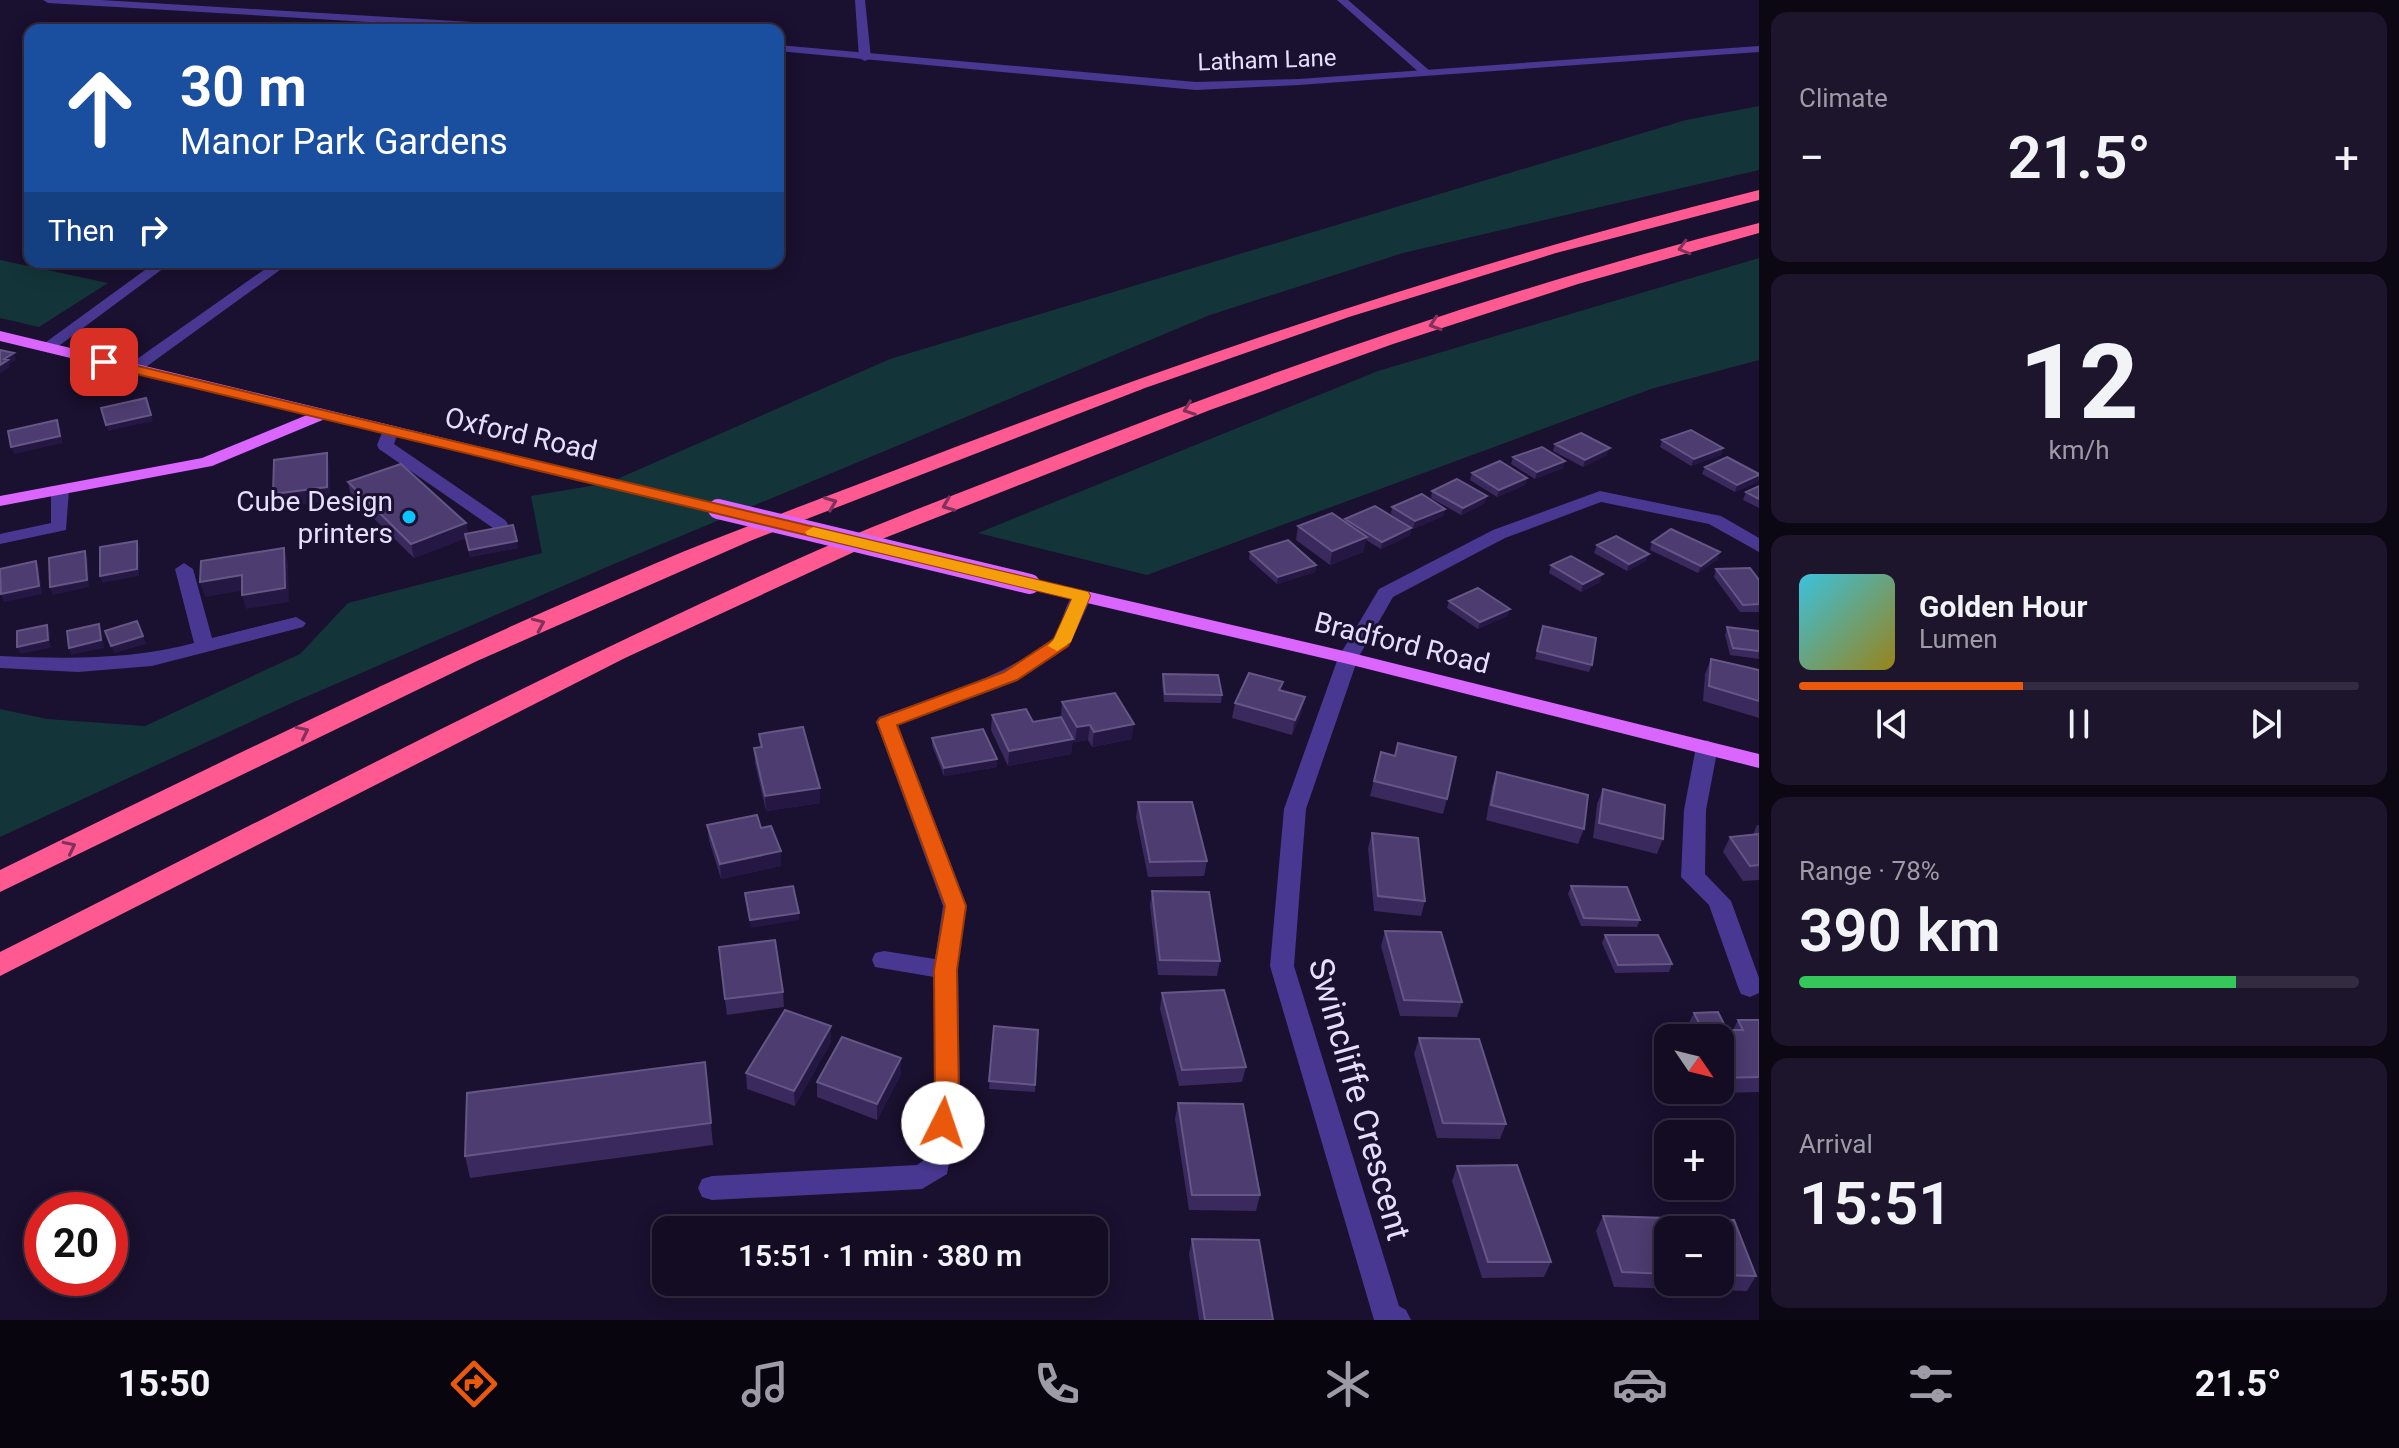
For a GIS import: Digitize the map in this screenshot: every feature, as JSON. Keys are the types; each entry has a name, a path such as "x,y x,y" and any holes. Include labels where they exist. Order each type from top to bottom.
{"highway":[{"path":"0,882 329,719 632,582 1122,388 1459,277 1652,219 1759,195"},
{"path":"0,965 612,656 829,553 1168,417 1371,345 1533,292 1759,228"}],"main road":[{"name":"Oxford Road","path":"0,336 319,416 1030,584"},
{"path":"0,501 206,462 319,416"},
{"name":"Bradford Road","path":"1030,584 1348,658 1759,761"}],"street":[{"path":"48,0 469,24"},
{"path":"860,0 865,58"},
{"path":"1342,0 1426,73"},
{"path":"390,24 395,19"},
{"name":"Latham Lane","path":"784,49 1196,86 1759,49"},
{"path":"47,348 157,268"},
{"path":"133,369 276,268"},
{"path":"390,432 385,445 499,524"},
{"path":"0,539 60,526 60,490"},
{"name":"Swincliffe Crescent","path":"1396,1320 1387,1315 1282,966 1295,809 1348,658 1386,593 1499,534 1600,496 1715,520 1759,546"},
{"path":"184,569 205,647"},
{"path":"712,1188 922,1177 937,1166 947,1101 946,970 955,906 886,722 1010,676 1062,642 1082,596"},
{"path":"0,662 114,665 205,647 296,623"},
{"path":"1707,747 1695,810 1693,877 1719,901 1750,987"},
{"path":"884,960 946,970"}],"green space":[{"path":"1759,106 1759,170 1403,253 1210,315 614,564 294,702 0,837 0,709 47,719 145,726 300,654 348,603 542,553 531,496 608,483 890,359 1686,120"},
{"path":"1759,258 1759,360 1651,389 1147,575 978,533 1378,371"},
{"path":"0,260 24,265 24,268 108,283 39,327 0,318"}],"building":[{"path":"0,350 14,353 0,365"},
{"path":"146,398 151,415 106,425 101,408"},
{"path":"57,420 60,436 11,447 8,431"},
{"path":"1691,430 1723,448 1694,459 1662,440"},
{"path":"1581,433 1610,448 1585,460 1555,444"},
{"path":"1542,447 1565,461 1537,472 1513,457"},
{"path":"327,453 327,487 273,494 274,460"},
{"path":"1727,457 1759,475 1737,485 1705,467"},
{"path":"1500,461 1527,478 1499,490 1472,473"},
{"name":"Cube Design printers","path":"401,464 466,523 411,544 348,482"},
{"path":"1457,479 1487,496 1463,508 1432,491"},
{"path":"1759,486 1759,499 1746,492"},
{"path":"1422,494 1445,509 1415,521 1392,507"},
{"path":"1375,506 1411,528 1382,542 1345,519"},
{"path":"1332,513 1367,537 1332,551 1298,526"},
{"path":"513,525 517,541 469,550 465,534"},
{"path":"1671,529 1720,552 1701,566 1652,542"},
{"path":"1616,536 1649,554 1629,564 1597,545"},
{"path":"1288,540 1316,565 1278,577 1250,552"},
{"path":"137,541 137,569 100,576 100,547"},
{"path":"284,548 285,588 242,595 242,575 200,582 201,561"},
{"path":"85,551 87,580 50,587 49,558"},
{"path":"1571,556 1603,574 1583,584 1551,565"},
{"path":"36,561 39,586 1,594 0,569"},
{"path":"1750,568 1759,580 1759,604 1743,605 1716,569"},
{"path":"1478,588 1510,609 1480,622 1449,601"},
{"path":"137,621 143,636 111,646 105,631"},
{"path":"99,624 101,640 69,648 67,631"},
{"path":"47,625 48,640 17,647 17,631"},
{"path":"1543,626 1596,638 1592,665 1537,651"},
{"path":"1727,627 1759,631 1759,651 1733,648"},
{"path":"1711,659 1759,670 1759,701 1709,686"},
{"path":"1249,673 1283,682 1279,690 1305,697 1295,720 1235,703"},
{"path":"1163,674 1218,675 1222,695 1165,694"},
{"path":"1115,693 1134,724 1094,732 1090,725 1077,727 1062,702"},
{"path":"1026,709 1033,722 1061,717 1073,739 1009,751 992,715"},
{"path":"803,727 820,788 765,796 754,748 762,747 759,734"},
{"path":"983,729 997,759 944,768 932,738"},
{"path":"1398,743 1456,757 1447,799 1374,781 1381,752 1395,756"},
{"path":"1497,772 1588,795 1584,829 1491,805"},
{"path":"1603,789 1665,805 1663,839 1599,823"},
{"path":"1138,802 1192,802 1207,861 1150,862"},
{"path":"757,815 761,828 771,826 781,851 720,864 707,825"},
{"path":"1372,833 1418,838 1425,901 1378,896"},
{"path":"1759,834 1759,865 1750,866 1730,837"},
{"path":"793,886 799,913 750,920 745,893"},
{"path":"1571,886 1627,887 1640,920 1584,918"},
{"path":"1152,891 1209,892 1220,961 1160,960"},
{"path":"1385,931 1441,932 1462,1002 1404,1000"},
{"path":"1605,935 1658,935 1672,964 1618,965"},
{"path":"775,940 783,992 725,999 719,947"},
{"path":"1224,990 1246,1067 1182,1070 1162,993"},
{"path":"785,1010 831,1026 794,1091 746,1073"},
{"path":"1718,1012 1724,1024 1700,1024 1694,1013"},
{"path":"1738,1020 1759,1020 1759,1077 1734,1078 1734,1030 1743,1030"},
{"path":"994,1026 1038,1030 1035,1085 989,1081"},
{"path":"842,1037 901,1058 877,1104 817,1082"},
{"path":"1419,1038 1479,1039 1506,1124 1443,1123"},
{"path":"705,1062 711,1123 465,1156 467,1093"},
{"path":"1178,1103 1243,1104 1260,1195 1192,1195"},
{"path":"1517,1165 1551,1262 1488,1262 1457,1166"},
{"path":"1603,1216 1654,1218 1654,1273 1622,1272"},
{"path":"1734,1220 1756,1276 1734,1275"},
{"path":"1192,1239 1259,1240 1273,1320 1205,1320"}],"slow traffic":[{"path":"813,532 1082,596 1062,642 1057,646"}],"place":[{"name":"Cube Design printers","path":"409,517"}],"route":[{"path":"104,362 319,416 1082,596 1062,642 1010,676 886,722 955,906 946,970 947,1101 943,1123"}]}
